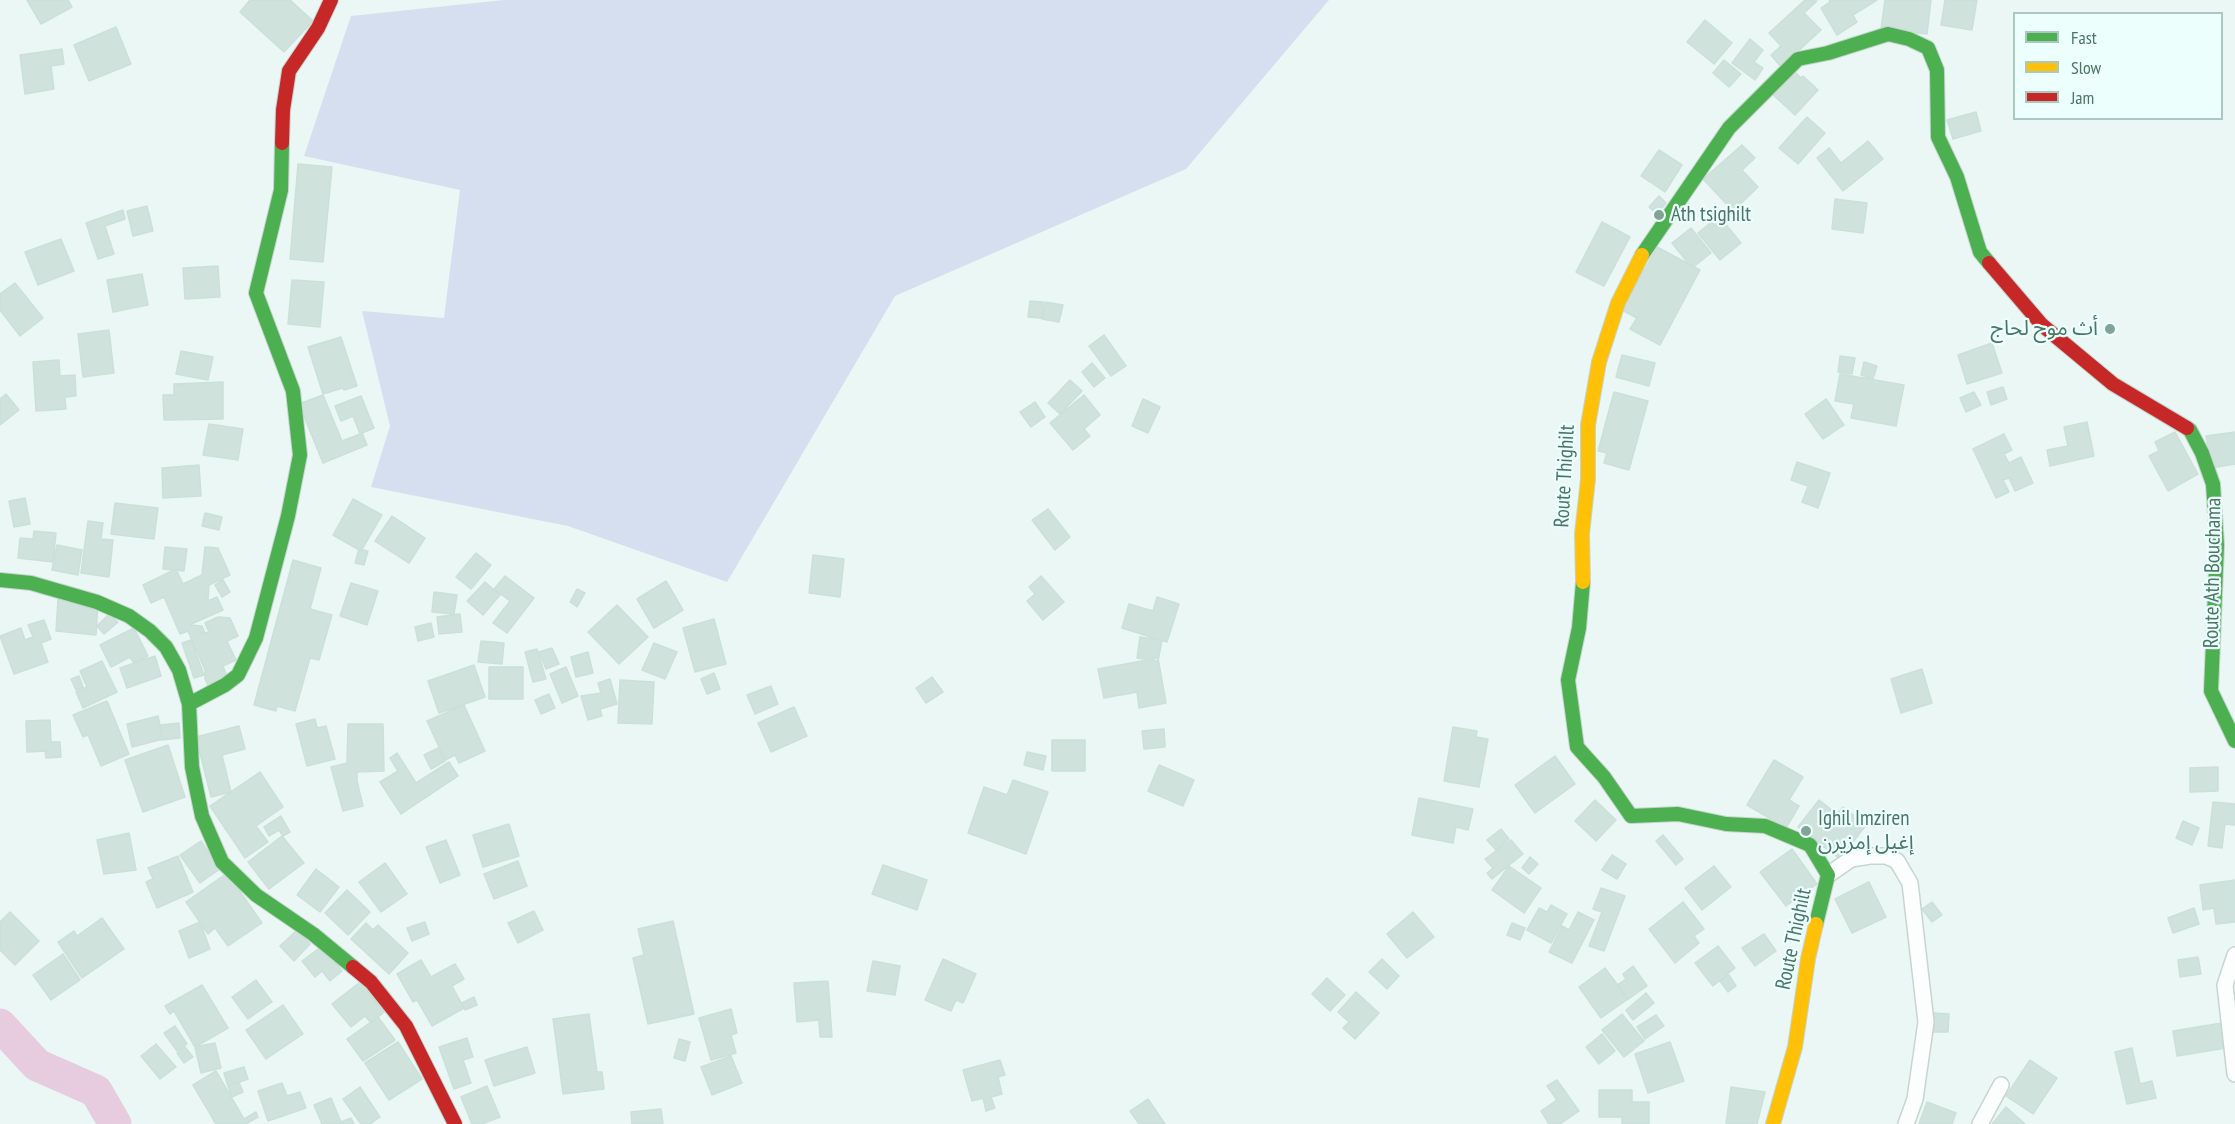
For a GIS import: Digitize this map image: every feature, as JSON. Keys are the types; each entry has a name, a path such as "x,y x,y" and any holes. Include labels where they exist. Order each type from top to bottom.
{"street":[{"path":"189,705 238,675 256,638 288,516 300,455 293,391 256,293 281,190 283,110 290,71 318,28 331,0"},
{"name":"Route Thighilt","path":"1773,1124 1795,1047 1808,959 1828,875 1810,845 1765,826 1726,824 1678,814 1631,816 1604,777 1577,747 1568,680 1579,628 1584,580 1582,534 1588,479 1588,425 1599,362 1618,303 1645,248 1729,128 1798,59 1828,53 1888,34 1910,39 1928,48 1937,70 1938,137 1957,177 1980,252"},
{"name":"Route Ath Bouchama","path":"1980,252 2042,325 2114,384 2190,430 2202,453 2213,484 2217,545 2211,691 2235,741"},
{"path":"0,580 31,583 97,602 129,616 150,631 165,647 179,670 189,705 192,767 202,816 222,861 256,895 312,934 371,982 406,1026 455,1124"},
{"path":"1828,875 1851,859 1870,855 1886,856 1897,861 1910,883 1926,1022 1915,1099 1906,1124"},
{"path":"2235,955 2225,986 2235,1074"},
{"path":"1980,1124 2001,1085"}],"shaded area":[{"path":"504,0 1329,0 1186,169 895,296 727,582 568,526 371,487 390,426 362,311 444,318 460,190 304,156 351,16"}],"building":[{"path":"27,0 68,0 72,7 41,24"},
{"path":"250,0 290,0 313,21 284,52 240,12"},
{"path":"1805,0 1817,1 1804,13 1821,30 1781,67 1771,55 1781,46 1769,33"},
{"path":"1829,0 1877,0 1853,15 1857,22 1837,35 1821,8 1830,2"},
{"path":"1885,0 1931,0 1927,34 1881,29"},
{"path":"1945,0 1977,0 1972,30 1941,25"},
{"path":"1705,20 1732,43 1714,64 1687,42"},
{"path":"116,27 131,64 89,81 74,45"},
{"path":"1750,39 1763,50 1754,62 1763,68 1755,80 1732,63"},
{"path":"62,49 64,64 51,66 54,89 25,94 20,55"},
{"path":"1724,60 1741,74 1729,87 1713,73"},
{"path":"1792,69 1818,90 1795,115 1770,92"},
{"path":"1976,112 1981,131 1953,139 1947,120"},
{"path":"1807,117 1825,133 1798,164 1779,148"},
{"path":"1868,141 1883,159 1843,191 1817,158 1829,148 1841,163"},
{"path":"1742,145 1755,158 1742,170 1758,187 1733,211 1703,179"},
{"path":"1659,150 1682,165 1665,192 1641,176"},
{"path":"298,164 332,167 323,262 290,259"},
{"path":"1659,196 1666,203 1657,214 1649,207"},
{"path":"1835,199 1867,203 1863,233 1832,229"},
{"path":"147,206 153,231 133,236 127,211"},
{"path":"123,210 125,219 105,226 114,254 98,259 86,223"},
{"path":"1719,216 1741,243 1720,260 1698,233"},
{"path":"1602,222 1630,237 1604,286 1576,272"},
{"path":"1691,228 1711,253 1692,268 1672,243"},
{"path":"61,239 74,271 38,285 25,252"},
{"path":"1657,247 1700,270 1660,345 1630,329 1637,318 1622,310"},
{"path":"218,266 220,297 185,299 183,268"},
{"path":"142,274 148,305 113,312 107,280"},
{"path":"292,280 324,282 320,327 288,324"},
{"path":"15,283 43,318 20,336 0,310 0,294"},
{"path":"1030,301 1043,302 1041,318 1028,317"},
{"path":"1045,302 1063,305 1059,322 1042,319"},
{"path":"109,330 114,373 83,377 78,334"},
{"path":"1104,335 1126,366 1111,376 1089,346"},
{"path":"341,337 357,386 323,394 308,347"},
{"path":"1992,343 2002,373 1967,384 1958,355"},
{"path":"181,351 213,357 208,380 176,374"},
{"path":"1622,355 1655,363 1649,386 1616,377"},
{"path":"1840,356 1855,358 1852,374 1838,372"},
{"path":"59,360 60,376 75,375 76,396 65,397 66,409 36,411 33,362"},
{"path":"1864,362 1877,366 1873,379 1861,375"},
{"path":"1092,363 1105,378 1094,387 1082,372"},
{"path":"1840,374 1904,385 1896,426 1851,418 1854,404 1835,401"},
{"path":"1070,380 1082,391 1060,414 1048,403"},
{"path":"223,382 223,419 164,420 163,395 174,395 174,384"},
{"path":"2003,387 2007,399 1991,405 1987,392"},
{"path":"1614,392 1648,401 1629,470 1604,463 1607,453 1598,451"},
{"path":"1974,392 1981,405 1966,412 1960,398"},
{"path":"6,394 19,410 0,425 0,399"},
{"path":"323,395 342,441 360,434 353,416 341,421 335,406 361,396 374,428 362,433 367,445 323,463 299,404"},
{"path":"1084,395 1100,415 1084,429 1090,436 1073,450 1050,423"},
{"path":"1143,399 1160,407 1148,433 1132,426"},
{"path":"1826,399 1844,425 1823,439 1805,414"},
{"path":"1035,402 1045,417 1031,427 1020,412"},
{"path":"2087,422 2094,456 2050,466 2047,450 2068,446 2064,427"},
{"path":"209,424 243,429 238,460 203,455"},
{"path":"2175,432 2198,474 2168,491 2149,456 2159,451 2155,442"},
{"path":"2235,432 2235,464 2211,468 2206,436"},
{"path":"2004,434 2012,450 2004,454 2009,463 2021,457 2033,483 2015,491 2009,478 2003,480 2009,492 1996,498 1973,449"},
{"path":"1797,462 1830,473 1818,508 1802,502 1808,486 1791,480"},
{"path":"199,465 201,496 163,498 162,468"},
{"path":"25,498 30,524 14,527 9,501"},
{"path":"353,499 382,515 361,551 333,535"},
{"path":"115,503 158,508 154,539 111,534"},
{"path":"1048,509 1070,537 1055,550 1032,520"},
{"path":"205,513 222,517 219,530 202,526"},
{"path":"392,516 425,538 409,563 375,541"},
{"path":"88,521 103,523 101,539 113,540 109,577 81,573"},
{"path":"34,531 56,533 53,562 18,558 20,538 33,539"},
{"path":"57,545 82,550 78,575 52,570"},
{"path":"165,547 187,549 184,571 163,569"},
{"path":"205,547 218,548 230,575 209,585 208,601 217,597 223,610 189,625 202,626 205,633 209,632 205,623 218,617 230,618 238,636 227,641 236,660 223,666 228,679 209,688 205,679 205,670 188,631 180,634 164,597 151,603 143,585 176,569 183,584 202,575"},
{"path":"359,549 368,551 364,565 355,563"},
{"path":"476,553 491,565 471,589 456,577"},
{"path":"813,555 844,559 840,597 809,593"},
{"path":"293,560 321,568 310,609 332,615 319,660 310,658 295,711 277,706 276,711 254,705"},
{"path":"505,576 534,598 507,633 493,623 510,601 494,589"},
{"path":"1041,576 1064,602 1043,620 1027,601 1035,594 1029,587"},
{"path":"223,580 230,592 222,597 215,585"},
{"path":"666,581 683,610 654,628 637,599"},
{"path":"485,582 500,595 483,615 467,601"},
{"path":"351,583 378,591 367,625 340,616"},
{"path":"577,589 585,593 577,607 570,602"},
{"path":"434,592 457,595 454,614 432,612"},
{"path":"1157,597 1179,604 1167,642 1122,628 1129,604 1153,611"},
{"path":"58,599 98,602 96,635 56,631"},
{"path":"617,605 648,637 619,664 588,632"},
{"path":"109,614 118,622 104,634 97,626"},
{"path":"460,614 462,632 439,634 437,617"},
{"path":"714,619 726,664 695,672 683,628"},
{"path":"44,620 51,639 41,643 48,662 14,674 0,636 21,628 25,640 33,637 28,625"},
{"path":"431,623 434,637 418,641 415,627"},
{"path":"134,628 148,656 134,663 130,657 111,667 100,645"},
{"path":"1140,637 1162,640 1158,661 1137,658"},
{"path":"191,640 204,675 194,678 182,643"},
{"path":"481,641 504,643 502,664 478,662"},
{"path":"654,643 677,652 665,679 642,670"},
{"path":"552,648 559,664 546,669 539,652"},
{"path":"537,649 546,679 533,682 525,652"},
{"path":"588,652 593,673 576,677 571,657"},
{"path":"155,656 161,676 127,688 120,668"},
{"path":"1158,658 1166,703 1139,708 1137,692 1104,698 1098,669"},
{"path":"102,661 117,692 83,708 76,692 87,687 80,671"},
{"path":"474,665 485,697 439,713 428,681"},
{"path":"489,667 523,667 523,699 489,699"},
{"path":"566,667 578,696 562,703 550,674"},
{"path":"1922,669 1932,703 1901,713 1891,679"},
{"path":"714,673 720,689 707,694 701,679"},
{"path":"79,676 83,687 76,690 71,679"},
{"path":"932,677 943,692 926,703 916,688"},
{"path":"610,679 617,704 600,709 602,716 588,720 581,696 601,693 598,683"},
{"path":"620,680 654,682 652,724 618,723"},
{"path":"771,686 778,704 755,714 747,695"},
{"path":"549,694 555,708 541,714 535,700"},
{"path":"107,701 129,754 101,766 88,735 83,737 73,715"},
{"path":"464,705 485,751 459,763 455,755 445,760 427,721"},
{"path":"794,707 807,736 771,752 758,723"},
{"path":"158,716 163,739 132,747 127,724"},
{"path":"315,719 317,728 326,726 335,759 307,766 296,724"},
{"path":"50,720 51,742 60,742 61,757 46,758 45,751 27,752 26,721"},
{"path":"179,723 180,738 161,740 160,725"},
{"path":"348,724 383,724 384,771 357,772 363,806 343,811 331,767 347,763"},
{"path":"239,726 245,749 222,755 231,792 211,797 196,737"},
{"path":"1453,727 1477,731 1476,737 1488,739 1479,787 1444,781"},
{"path":"1164,729 1165,747 1144,749 1142,731"},
{"path":"1052,740 1085,740 1085,771 1052,771"},
{"path":"168,745 185,797 143,812 125,760"},
{"path":"438,748 445,761 431,769 424,755"},
{"path":"1027,752 1046,756 1043,770 1024,765"},
{"path":"397,753 416,783 449,762 458,776 401,814 380,782 398,771 390,758"},
{"path":"1555,756 1575,784 1535,813 1515,785"},
{"path":"1774,760 1803,777 1789,800 1799,806 1786,828 1747,805"},
{"path":"1159,765 1194,780 1183,806 1148,791"},
{"path":"2218,767 2218,791 2190,792 2190,768"},
{"path":"260,772 283,807 256,826 268,842 245,858 210,806"},
{"path":"1013,780 1048,792 1026,854 968,833 984,787 1007,795"},
{"path":"1419,798 1473,809 1468,830 1456,827 1453,843 1412,835"},
{"path":"1595,800 1616,820 1596,841 1575,821"},
{"path":"1819,800 1837,814 1843,807 1866,825 1840,859 1798,827"},
{"path":"2213,802 2235,804 2235,825 2225,824 2222,848 2208,846"},
{"path":"281,816 290,832 283,836 279,830 269,836 264,827"},
{"path":"2183,821 2199,828 2192,845 2176,838"},
{"path":"509,824 519,856 483,867 473,835"},
{"path":"1501,829 1509,839 1496,850 1487,840"},
{"path":"129,833 136,870 104,874 97,840"},
{"path":"1663,835 1683,859 1676,865 1656,841"},
{"path":"282,836 304,863 269,889 248,862"},
{"path":"446,840 460,875 440,883 426,847"},
{"path":"1511,840 1523,854 1492,879 1487,873 1493,868 1485,859"},
{"path":"201,841 220,869 200,883 180,855"},
{"path":"1792,849 1817,884 1786,906 1760,872"},
{"path":"1612,855 1626,864 1617,879 1602,870"},
{"path":"178,856 193,892 157,908 146,882 153,879 148,868"},
{"path":"1530,857 1538,864 1529,874 1522,868"},
{"path":"518,861 527,886 494,899 484,874"},
{"path":"385,863 407,894 381,912 359,882"},
{"path":"883,865 927,880 917,910 872,894"},
{"path":"1509,866 1541,888 1524,913 1492,890"},
{"path":"1714,866 1731,887 1702,910 1685,888"},
{"path":"316,869 339,887 320,912 297,895"},
{"path":"227,873 262,923 228,946 215,928 208,934 186,902"},
{"path":"2235,880 2235,922 2216,924 2214,908 2203,910 2200,885"},
{"path":"1869,882 1886,917 1852,933 1835,899"},
{"path":"1601,888 1625,896 1604,951 1589,946 1602,912 1593,909"},
{"path":"347,890 370,912 348,935 325,913"},
{"path":"1683,902 1704,929 1694,936 1699,943 1675,963 1649,929"},
{"path":"1932,902 1942,915 1932,922 1922,909"},
{"path":"1551,905 1567,914 1551,943 1527,930 1539,908 1547,912"},
{"path":"2194,908 2199,924 2173,933 2168,918"},
{"path":"534,911 543,930 518,943 508,923"},
{"path":"10,912 39,941 15,965 0,950 0,922"},
{"path":"1413,912 1434,937 1407,958 1387,934"},
{"path":"1578,912 1594,920 1572,963 1549,952 1562,926 1569,930"},
{"path":"102,918 124,949 82,978 58,942 74,931 77,936"},
{"path":"673,921 694,1014 648,1024 633,958 644,955 638,929"},
{"path":"200,922 210,949 189,958 179,931"},
{"path":"425,922 429,934 412,941 407,928"},
{"path":"366,923 373,930 378,925 408,953 389,974 351,939"},
{"path":"1512,923 1525,928 1520,940 1507,935"},
{"path":"297,930 310,944 294,961 280,946"},
{"path":"1764,934 1776,951 1755,966 1742,948"},
{"path":"322,946 342,971 330,981 322,971 315,977 302,961"},
{"path":"1718,946 1735,968 1713,986 1695,963"},
{"path":"63,954 80,980 51,1000 33,975"},
{"path":"2198,957 2201,974 2180,977 2178,960"},
{"path":"943,959 976,974 963,1003 956,1000 951,1011 925,1000"},
{"path":"1382,959 1399,976 1387,989 1369,972"},
{"path":"421,960 431,977 455,964 464,979 452,986 464,1008 432,1026 417,1000 413,1002 397,974"},
{"path":"873,961 900,966 895,995 867,991"},
{"path":"1633,966 1647,986 1627,1000 1617,985 1626,979 1623,974"},
{"path":"1605,968 1628,999 1601,1018 1579,987"},
{"path":"1729,975 1736,986 1728,992 1720,981"},
{"path":"1327,978 1345,995 1330,1011 1312,994"},
{"path":"256,980 272,1002 248,1019 232,997"},
{"path":"828,981 832,1037 820,1037 819,1020 797,1022 794,983"},
{"path":"360,982 384,1012 371,1023 365,1016 351,1027 332,1004"},
{"path":"202,985 228,1028 195,1047 174,1011 170,1014 165,1006"},
{"path":"1356,992 1379,1013 1355,1039 1343,1028 1349,1022 1338,1012"},
{"path":"1646,993 1654,1003 1633,1020 1626,1010"},
{"path":"474,997 477,1005 465,1010 462,1003"},
{"path":"283,1005 303,1034 266,1059 246,1030"},
{"path":"731,1009 737,1033 731,1035 736,1053 711,1060 699,1018"},
{"path":"1934,1013 1949,1014 1948,1032 1933,1032"},
{"path":"589,1014 597,1072 602,1072 604,1089 563,1094 553,1019"},
{"path":"1622,1014 1644,1041 1624,1057 1602,1030"},
{"path":"1656,1015 1664,1026 1645,1039 1637,1027"},
{"path":"378,1017 395,1040 363,1061 347,1039"},
{"path":"2222,1023 2226,1048 2177,1056 2173,1031"},
{"path":"175,1026 187,1044 177,1051 164,1033"},
{"path":"1602,1034 1615,1051 1599,1064 1586,1047"},
{"path":"467,1038 473,1057 463,1060 471,1083 454,1089 439,1047"},
{"path":"679,1039 690,1042 685,1061 674,1058"},
{"path":"398,1042 422,1079 389,1100 365,1063"},
{"path":"1670,1042 1684,1081 1648,1093 1635,1054"},
{"path":"215,1043 221,1068 201,1073 195,1047"},
{"path":"156,1044 176,1067 160,1079 141,1056"},
{"path":"185,1047 193,1057 184,1063 177,1053"},
{"path":"527,1047 535,1073 494,1086 485,1060"},
{"path":"2132,1048 2140,1084 2152,1081 2156,1098 2127,1104 2115,1052"},
{"path":"731,1056 742,1083 712,1095 701,1067"},
{"path":"1000,1060 1005,1075 998,1077 1002,1094 991,1097 995,1108 986,1111 983,1098 972,1101 963,1070"},
{"path":"2030,1060 2057,1078 2033,1114 2006,1096"},
{"path":"244,1067 248,1079 228,1086 224,1073"},
{"path":"216,1071 244,1119 256,1112 258,1117 246,1124 216,1124 193,1085"},
{"path":"1557,1080 1579,1111 1560,1124 1549,1124 1541,1111 1557,1100 1547,1086"},
{"path":"239,1082 243,1092 232,1097 228,1086"},
{"path":"282,1083 287,1096 300,1092 306,1108 268,1121 258,1091"},
{"path":"487,1086 500,1117 482,1124 472,1124 461,1097"},
{"path":"360,1087 380,1117 370,1124 361,1124 343,1099"},
{"path":"1731,1087 1765,1092 1757,1124 1726,1124"},
{"path":"1599,1090 1632,1090 1632,1102 1649,1102 1649,1124 1622,1124 1622,1117 1599,1117"},
{"path":"331,1098 341,1122 351,1118 354,1124 322,1124 314,1105"},
{"path":"1148,1099 1165,1124 1139,1124 1130,1111"},
{"path":"1927,1102 1956,1113 1952,1124 1919,1124"},
{"path":"2006,1107 2025,1124 1992,1124"},
{"path":"661,1109 663,1124 632,1124 631,1112"}],"waterway":[{"path":"0,1025 37,1065 96,1091 115,1124"}],"traffic: fast":[{"path":"1642,255 1729,128 1798,59 1828,53 1888,34 1909,39 1928,48 1937,70 1938,137 1957,177 1980,252 1989,263"},
{"path":"189,704 225,685 238,675 256,638 288,516 300,455 293,391 256,293 281,190 282,143"},
{"path":"2187,428 2202,453 2213,484 2217,545 2211,691 2235,741"},
{"path":"0,580 31,583 97,602 129,616 150,631 166,647 179,670 189,704 192,767 202,816 222,862 256,895 313,934 353,967"},
{"path":"1583,582 1579,628 1568,680 1577,747 1604,777 1631,816 1678,814 1726,824 1765,826 1810,845 1828,875 1816,924"}],"traffic: slow":[{"path":"1583,582 1582,534 1588,479 1588,425 1599,362 1618,303 1642,255"},
{"path":"1773,1124 1795,1047 1808,959 1816,924"}],"traffic: jam":[{"path":"282,143 283,110 289,71 318,28 331,0"},
{"path":"1989,263 2042,325 2113,384 2187,428"},
{"path":"353,967 371,982 406,1026 455,1124"}],"place":[{"name":"Ath tsighilt","path":"1659,215"},
{"name":"أث موح لحاج","path":"2110,329"},
{"name":"Ighil Imziren إغيل إمزيرن","path":"1806,831"}]}
